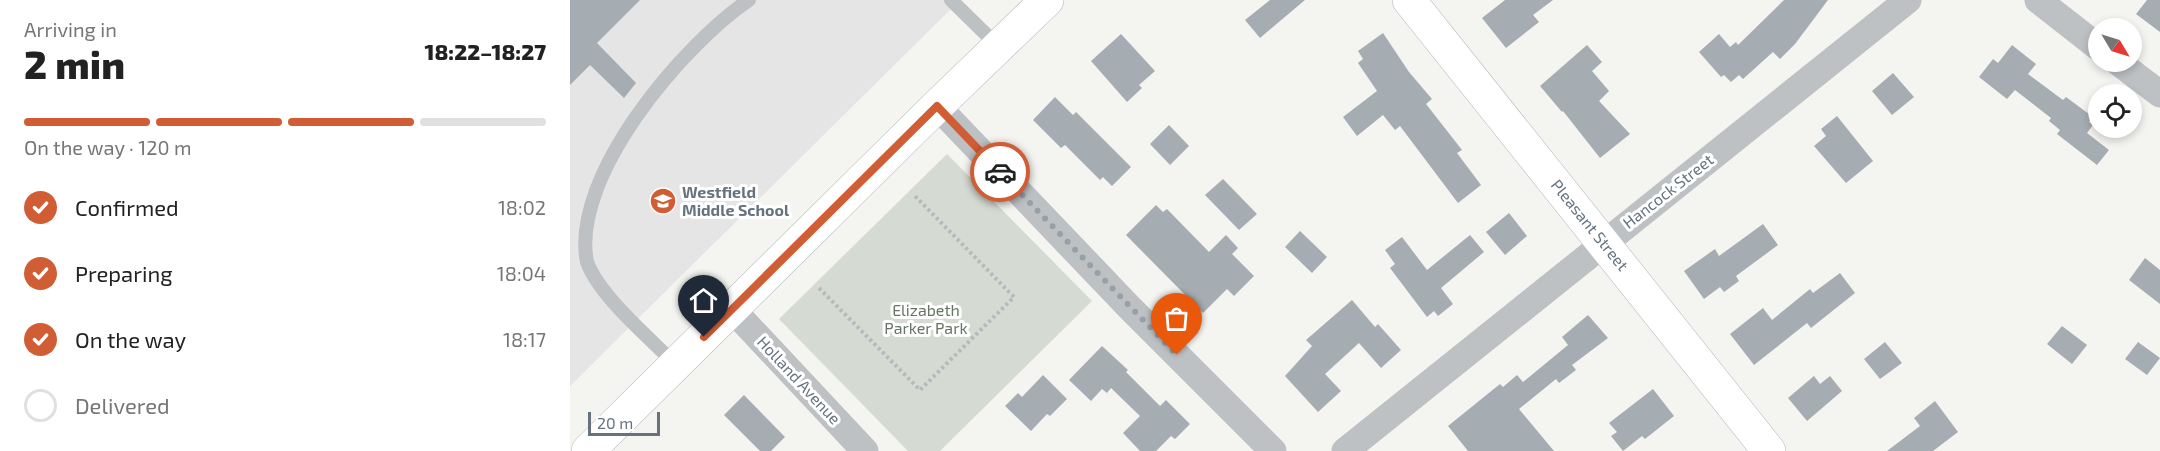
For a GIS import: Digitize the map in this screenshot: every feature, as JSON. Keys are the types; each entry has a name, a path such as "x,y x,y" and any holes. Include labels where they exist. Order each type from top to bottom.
{"main road":[{"path":"588,451 1047,0"},
{"name":"Pleasant Street","path":"1409,0 1769,451"}],"street":[{"name":"Hancock Street","path":"1345,451 1908,0"},
{"path":"2038,0 2088,38"},
{"path":"2131,72 2160,94"},
{"path":"937,106 1129,307 1273,451"},
{"name":"Holland Avenue","path":"732,309 866,451"}],"lane":[{"path":"676,365 606,294 594,278 582,247 580,230 582,212 596,172 622,126 687,52 749,0"},
{"path":"951,0 999,47"}],"path":[{"path":"819,288 920,390 1014,297 914,195"}],"shaded area":[{"name":"Westfield Middle School","path":"570,0 960,0 570,386"}],"green space":[{"name":"Elizabeth Parker Park","path":"947,154 1092,301 940,451 908,451 779,319"}],"building":[{"path":"570,0 640,0 597,43 636,83 624,98 590,65 570,85"},
{"path":"1270,0 1305,0 1260,38 1245,20"},
{"path":"1505,0 1553,0 1533,15 1539,22 1506,48 1482,18"},
{"path":"1784,0 1828,0 1795,44 1780,59 1773,52 1743,79 1739,75 1731,82 1724,75 1721,77 1699,52 1719,34 1730,47 1736,42 1738,45"},
{"path":"2147,0 2160,0 2160,32 2142,18 2136,14"},
{"path":"1383,33 1409,72 1432,99 1426,104 1462,150 1457,153 1481,185 1458,203 1400,126 1395,130 1383,115 1357,136 1343,117 1377,91 1358,63 1363,59 1358,51"},
{"path":"1121,34 1155,71 1139,85 1142,88 1127,102 1091,61"},
{"path":"1587,45 1602,62 1592,71 1609,91 1599,101 1630,134 1600,158 1540,86"},
{"path":"2012,45 2036,64 2028,74 2063,100 2066,97 2088,113 2088,138 2093,138 2109,150 2097,165 2057,134 2060,130 2049,121 2051,118 2015,90 2007,99 1979,77 1993,59 1998,63"},
{"path":"1893,73 1914,97 1892,115 1872,91"},
{"path":"1055,97 1073,115 1076,112 1131,167 1112,186 1103,177 1100,180 1065,145 1061,148 1033,120"},
{"path":"1837,116 1873,161 1846,183 1814,146 1826,136 1821,129"},
{"path":"1169,125 1189,146 1170,165 1150,144"},
{"path":"1223,179 1257,214 1239,230 1205,195"},
{"path":"1156,205 1163,212 1167,209 1209,252 1226,235 1238,248 1232,254 1254,276 1234,296 1227,289 1203,313 1126,235"},
{"path":"1509,213 1527,236 1505,255 1486,232"},
{"path":"1763,224 1778,245 1736,276 1739,281 1724,292 1720,287 1704,299 1684,271 1715,249 1719,256"},
{"path":"1300,231 1327,257 1312,273 1285,247"},
{"path":"1470,235 1484,252 1441,288 1453,304 1438,316 1434,311 1427,317 1390,268 1395,264 1385,250 1402,237 1427,270"},
{"path":"2145,258 2160,270 2160,304 2129,280"},
{"path":"1840,273 1855,293 1811,328 1807,323 1754,365 1730,334 1763,308 1772,320 1810,289 1813,293"},
{"path":"1352,300 1375,327 1378,324 1401,350 1381,368 1359,343 1325,374 1341,391 1318,412 1285,376 1312,346 1306,340"},
{"path":"1588,315 1608,338 1572,365 1576,370 1559,383 1556,379 1519,409 1554,451 1468,451 1448,426 1500,384 1503,387 1517,375 1523,382 1568,345 1562,337"},
{"path":"2062,326 2087,345 2072,364 2047,344"},
{"path":"1885,342 1902,363 1880,379 1864,359"},
{"path":"2138,342 2160,358 2147,375 2125,359"},
{"path":"1102,346 1128,370 1126,372 1160,406 1166,400 1190,424 1175,439 1171,436 1156,451 1140,451 1123,433 1140,416 1111,388 1107,393 1102,389 1091,401 1069,380"},
{"path":"1043,375 1067,399 1050,416 1047,414 1031,431 1005,406 1018,393 1022,397"},
{"path":"1814,376 1820,384 1830,376 1842,391 1807,421 1788,398"},
{"path":"1653,389 1674,416 1645,439 1642,436 1623,451 1611,436 1617,432 1609,423"},
{"path":"744,395 785,437 771,451 760,451 724,415"},
{"path":"1935,401 1958,432 1933,451 1887,451 1920,426 1914,418"}],"way so far":[{"path":"1000,172 1177,355"}],"place":[{"name":"Westfield Middle School","path":"663,201"}],"route":[{"path":"704,337 937,106 1000,172"}]}
